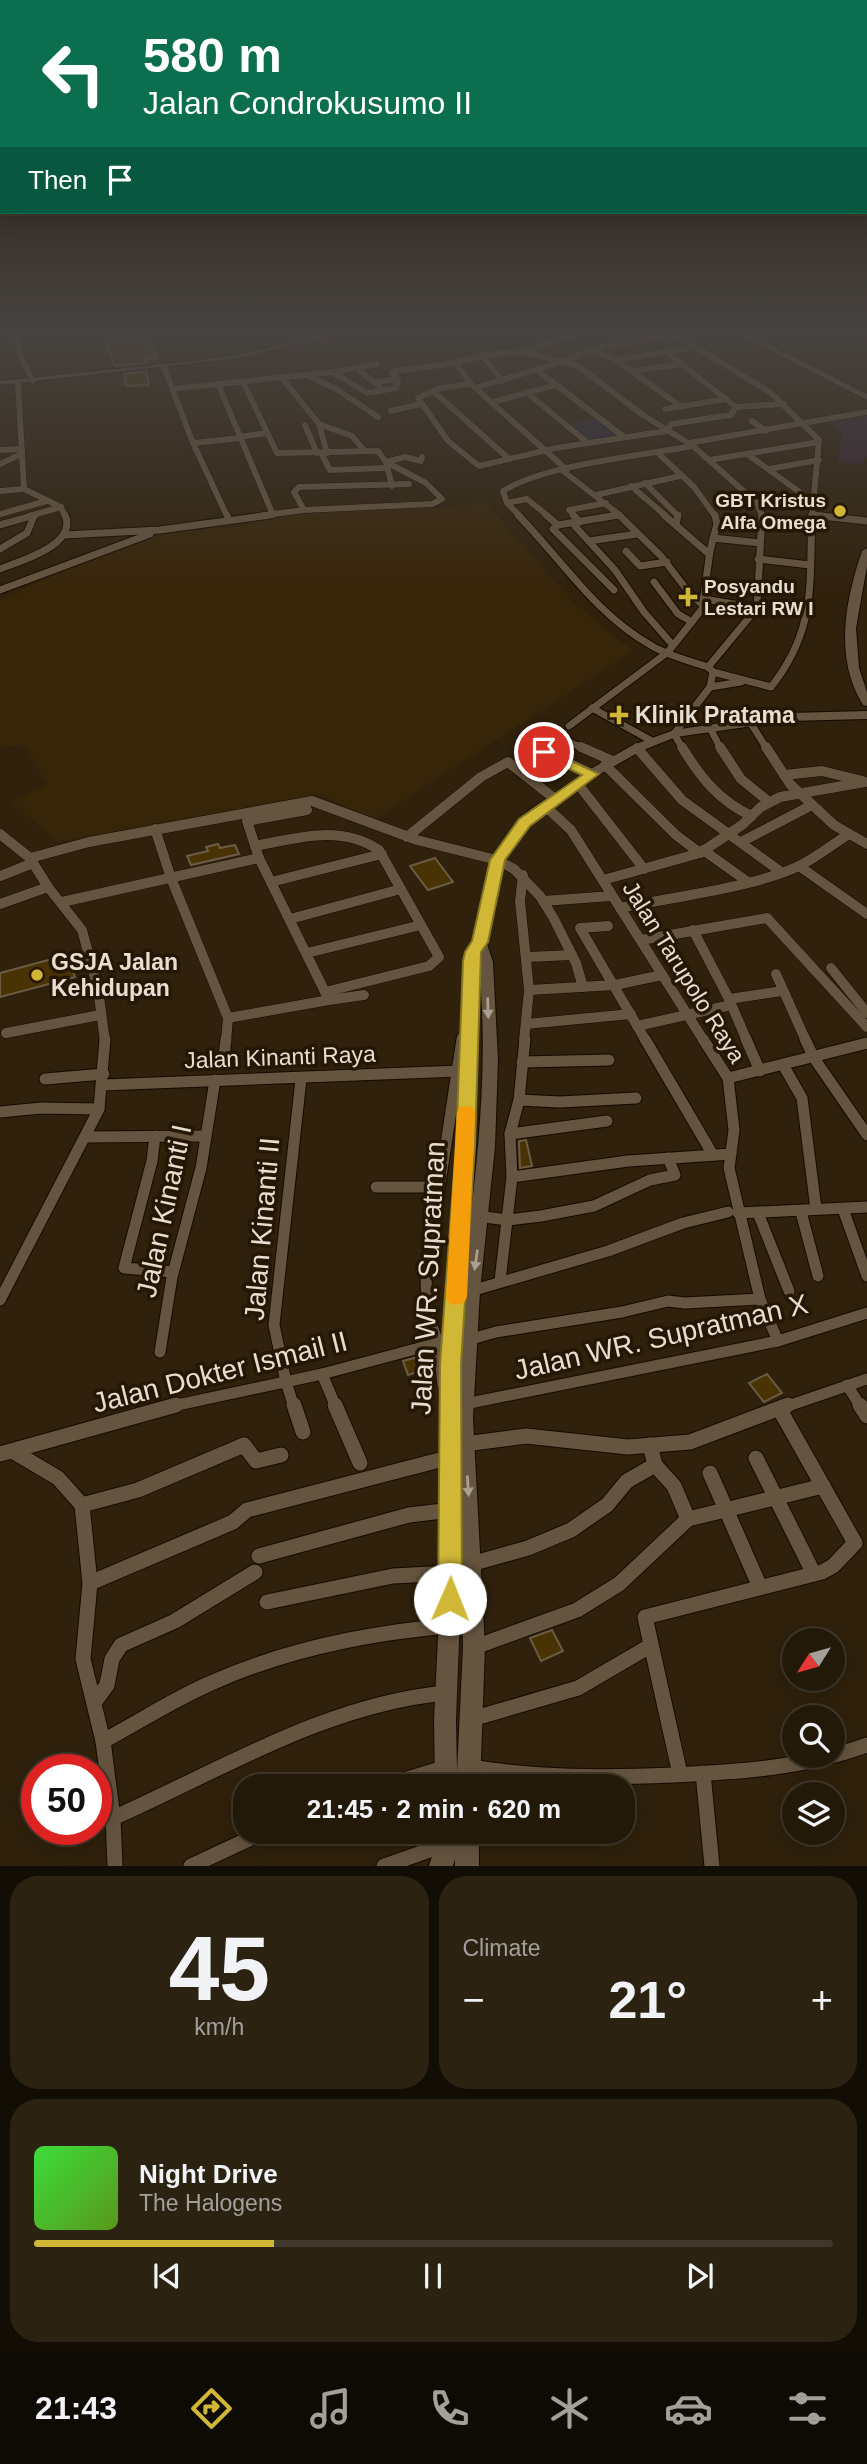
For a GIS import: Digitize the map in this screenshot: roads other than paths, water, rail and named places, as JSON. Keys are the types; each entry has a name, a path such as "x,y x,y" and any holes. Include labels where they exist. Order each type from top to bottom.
{"main road":[{"path":"867,551 857,582 850,656 867,703"},
{"name":"Jalan WR. Supratman","path":"469,1774 474,1647 470,1564 458,1450 450,1419 451,1364 461,1214 471,961 480,942 497,860 525,822 550,802 609,763 652,741 674,734 788,717 867,715"},
{"name":"Jalan WR. Supratman","path":"446,1774 451,1510 464,1404 471,1291 482,1216 490,1060 486,962 480,942"},
{"path":"451,1844 467,1866"}],"street":[{"path":"19,417 24,489"},
{"path":"183,417 229,520"},
{"path":"231,417 273,515"},
{"path":"260,417 276,453 381,452 392,486"},
{"path":"313,417 319,424 322,453"},
{"path":"431,417 448,441 479,466 546,450 667,431"},
{"path":"462,417 509,459"},
{"path":"510,417 667,562 685,591 703,602 757,608"},
{"path":"556,417 588,443"},
{"path":"598,417 624,437"},
{"path":"648,417 691,444 757,503 762,512 757,608 711,669 710,687 674,734 710,787 729,804 752,816"},
{"path":"667,431 671,424 717,417"},
{"path":"606,503 569,510 589,541 670,647 711,669 745,681 772,686 789,664 804,637 809,614 812,515 819,442 796,417"},
{"path":"670,647 653,647 600,606 507,503 503,489 565,470 659,454 691,444 837,417"},
{"path":"752,421 766,431"},
{"path":"319,424 333,427 354,438 365,451"},
{"path":"305,425 330,470 386,464 405,457 421,461 422,457"},
{"path":"193,443 267,433"},
{"path":"709,460 819,442"},
{"path":"0,450 21,452"},
{"path":"0,464 21,452"},
{"path":"569,726 670,647 692,622 703,602 709,554 717,522 715,513 705,499 659,454"},
{"path":"747,454 813,501"},
{"path":"769,469 819,460"},
{"path":"64,535 160,530 304,510 432,504 442,499 426,483 386,464"},
{"path":"596,495 680,475"},
{"path":"645,483 678,515 676,524"},
{"path":"304,510 294,492 297,487 409,484"},
{"path":"632,486 709,554"},
{"path":"0,491 24,489 61,507 67,520 64,535 48,549 0,569"},
{"path":"507,503 527,499 558,525"},
{"path":"0,514 48,500"},
{"path":"1,527 61,507"},
{"path":"614,590 553,529 558,525 618,515"},
{"path":"812,515 867,521"},
{"path":"0,549 24,537 34,522 34,516"},
{"path":"0,590 160,530"},
{"path":"589,541 637,534"},
{"path":"713,538 760,542"},
{"path":"626,551 640,566 667,562"},
{"path":"758,559 810,565"},
{"path":"654,582 678,614 692,622"},
{"path":"710,687 745,681"},
{"path":"592,708 652,741"},
{"path":"750,722 784,775 800,793 834,825 867,844"},
{"path":"710,728 736,775 746,787 769,802"},
{"path":"547,735 609,763 676,835 748,882"},
{"path":"534,747 592,774"},
{"path":"637,747 682,800 781,872"},
{"path":"407,836 481,777 520,758"},
{"name":"Jalan Tarupolo Raya","path":"508,762 550,802 571,830 727,1078 734,1130 729,1168 733,1213 760,1299 778,1341"},
{"path":"784,775 822,771 866,782"},
{"path":"603,880 701,852 769,802 785,795 866,782"},
{"path":"578,784 644,869"},
{"path":"245,817 313,801 407,836 497,860 523,875 543,901 572,955 583,987"},
{"path":"741,842 812,805"},
{"path":"0,876 32,861 89,842 155,828 306,810"},
{"path":"245,817 259,858 327,996"},
{"path":"155,828 171,878 228,1018 224,1056"},
{"path":"228,1018 327,996 436,962 439,957 379,850 361,838 339,833 256,846"},
{"path":"0,834 32,861 48,887 82,930 98,989 106,1045 99,1109 0,1300"},
{"path":"620,908 748,882 781,872 799,866 849,834"},
{"path":"271,883 382,855"},
{"path":"62,902 259,858"},
{"path":"799,866 867,914"},
{"path":"500,1281 512,1177 510,1134 519,1100 529,990 520,901 523,875"},
{"path":"0,904 48,887"},
{"path":"290,919 401,888"},
{"path":"543,901 612,895"},
{"path":"641,940 767,918 867,1027"},
{"path":"307,953 421,925"},
{"path":"608,926 580,928 713,1155"},
{"path":"693,930 730,1002 760,1071"},
{"path":"527,957 572,955"},
{"path":"450,1419 444,1406 438,1343 427,1311 426,1275 451,1101 459,1071 467,963 471,961"},
{"path":"831,968 867,1013"},
{"path":"776,974 814,1058 867,1135"},
{"path":"529,990 615,985 662,975"},
{"path":"637,1026 782,991"},
{"path":"327,996 364,995"},
{"path":"526,1024 631,1014"},
{"path":"6,1033 100,1015"},
{"path":"727,1078 867,1043"},
{"path":"522,1062 609,1060"},
{"path":"783,1065 802,1098 816,1209"},
{"name":"Jalan Kinanti Raya","path":"45,1079 301,1079 459,1071"},
{"name":"Jalan Kinanti II","path":"301,1079 274,1318 286,1382 303,1432"},
{"name":"Jalan Kinanti I","path":"160,1352 173,1272 201,1168 215,1080"},
{"path":"519,1100 560,1102 636,1098"},
{"path":"0,1112 41,1108 99,1109"},
{"path":"510,1134 607,1121"},
{"path":"155,1136 152,1161 124,1268 173,1272"},
{"path":"86,1137 206,1136"},
{"path":"512,1177 628,1161 731,1154"},
{"path":"461,1214 508,1220 594,1206 650,1180 674,1175 668,1158"},
{"path":"376,1187 439,1187"},
{"path":"471,1291 608,1251 682,1223 733,1213 867,1208"},
{"path":"843,1209 866,1273"},
{"path":"801,1212 818,1276"},
{"path":"758,1213 789,1291"},
{"path":"468,1340 496,1332 622,1312 668,1301 685,1303 760,1299"},
{"name":"Jalan WR. Supratman X","path":"464,1404 778,1341 867,1313"},
{"name":"Jalan Dokter Ismail II","path":"7,1453 154,1410 322,1374 438,1343"},
{"path":"322,1374 359,1463"},
{"path":"90,1583 233,1522 247,1510 458,1450 526,1436 628,1447 690,1442 780,1410 791,1403 867,1380"},
{"path":"847,1385 867,1416"},
{"path":"680,1774 650,1646 646,1616 818,1573 833,1566 855,1543 780,1410"},
{"path":"82,1506 138,1490 244,1445 256,1461 281,1455"},
{"path":"650,1445 655,1465 674,1486 688,1519"},
{"path":"7,1453 58,1478 82,1506 90,1583 83,1659 103,1741 113,1818 115,1866"},
{"path":"756,1458 818,1573"},
{"path":"470,1564 528,1548 571,1530 607,1505 627,1481 655,1465"},
{"path":"710,1473 760,1587"},
{"path":"474,1647 588,1603 619,1584 688,1519 823,1486"},
{"path":"259,1556 409,1515 451,1510"},
{"path":"94,1703 107,1685 112,1659 121,1645 175,1621 255,1572"},
{"path":"267,1602 393,1576 451,1573"},
{"path":"103,1741 209,1684 267,1660 362,1635 449,1626"},
{"path":"471,1719 578,1688 650,1646"},
{"path":"113,1818 289,1735 336,1717 373,1705 446,1693"},
{"path":"453,1774 469,1767 502,1773 618,1777 703,1773 797,1764 846,1753 867,1745"},
{"path":"703,1773 712,1866"},
{"path":"191,1866 238,1844"},
{"path":"384,1866 451,1844"}],"place":[{"name":"GBT Kristus Alfa Omega","path":"840,511"},
{"name":"Posyandu Lestari RW I","path":"688,597"},
{"name":"Klinik Pratama","path":"619,715"},
{"name":"GSJA Jalan Kehidupan","path":"37,975"}]}
